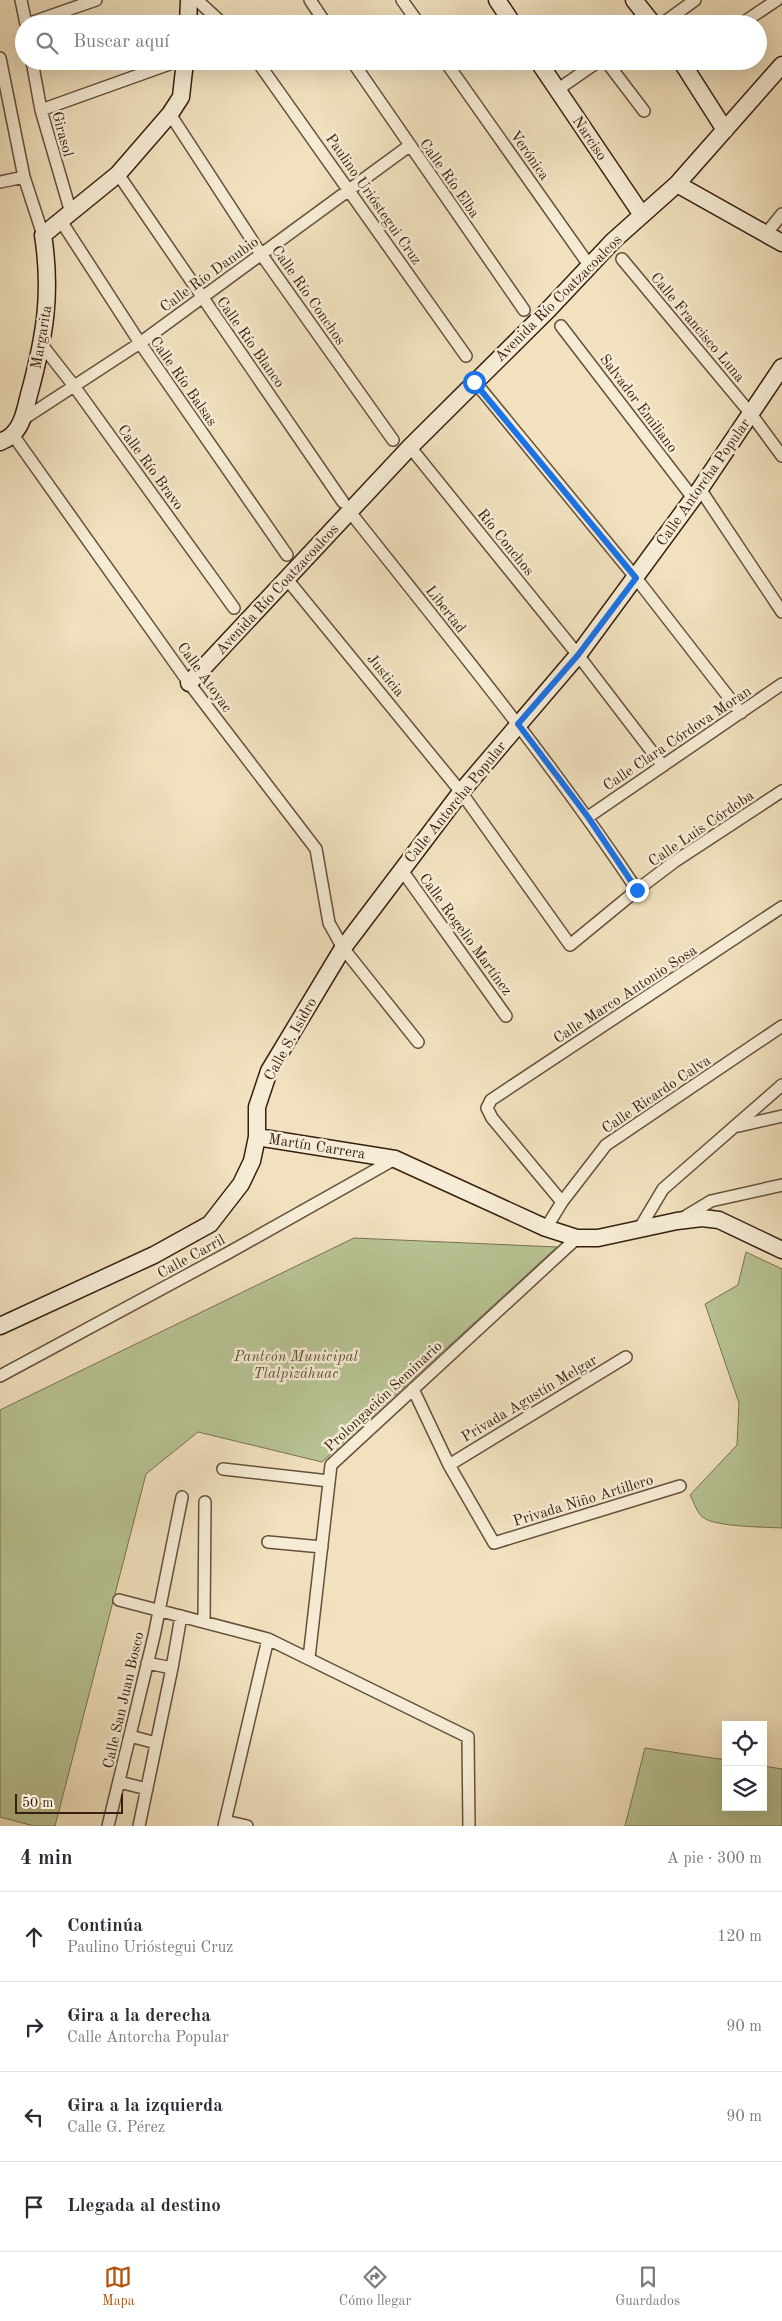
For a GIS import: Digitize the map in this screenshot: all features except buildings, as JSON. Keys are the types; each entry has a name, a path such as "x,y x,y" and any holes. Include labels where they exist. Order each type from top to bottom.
{"main road":[{"path":"188,15 189,0"},
{"path":"497,0 507,15"},
{"path":"634,0 646,15"},
{"name":"Avenida Río Coatzacoalcos","path":"189,683 286,578 347,507 548,310 589,265 677,184 782,65"},
{"path":"43,235 118,174 170,114 181,97 184,70"},
{"name":"Narciso","path":"544,70 642,216"},
{"path":"687,70 725,130"},
{"path":"677,184 782,243"},
{"name":"Margarita","path":"6,438 22,420 42,345 48,295 48,265 43,235"},
{"name":"Calle Antorcha Popular","path":"343,948 461,792 578,655 696,494 782,367"},
{"name":"Calle S. Isidro","path":"257,1137 257,1107 269,1071 343,948"},
{"name":"Martín Carrera","path":"0,1326 154,1255 210,1224 241,1184 252,1161 257,1137 396,1159 546,1228 577,1238 598,1238 678,1221 702,1218 719,1220 782,1250"}],"street":[{"path":"21,0 24,15"},
{"path":"52,15 96,0"},
{"path":"197,0 213,15"},
{"path":"310,0 320,15"},
{"path":"402,0 413,15"},
{"path":"674,15 695,0"},
{"path":"755,15 778,0"},
{"path":"0,58 24,177 43,235"},
{"name":"Girasol","path":"34,70 66,217"},
{"path":"41,110 153,70"},
{"name":"Paulino Urióstegui Cruz","path":"263,70 466,356"},
{"name":"Calle Río Elba","path":"358,70 524,310"},
{"name":"Verónica","path":"451,70 589,265"},
{"path":"557,90 586,70"},
{"path":"613,70 644,111"},
{"name":"Calle Río Conchos","path":"170,114 261,254 393,440"},
{"name":"Calle Río Danubio","path":"22,420 140,343 410,146"},
{"name":"Calle Río Blanco","path":"118,174 347,507"},
{"path":"0,182 24,177"},
{"path":"765,234 782,214"},
{"name":"Calle Río Balsas","path":"66,217 140,343 287,555"},
{"name":"Calle Francisco Luna","path":"622,259 751,414 782,456"},
{"name":"Salvador Emiliano","path":"561,326 696,494 782,612"},
{"name":"Calle Río Bravo","path":"42,345 74,386 234,608"},
{"path":"474,382 636,578 741,713"},
{"name":"Calle Atoyac","path":"6,438 316,849 329,923 343,948 418,1042"},
{"name":"Río Conchos","path":"410,447 578,655 662,766"},
{"name":"Libertad","path":"347,507 518,724 588,817 637,890"},
{"name":"Justicia","path":"286,578 461,792 570,945"},
{"name":"Calle Clara Córdova Moran","path":"588,817 782,684"},
{"name":"Calle Luis Córdoba","path":"570,945 674,862 782,791"},
{"name":"Calle Rogelio Martínez","path":"401,869 506,1016"},
{"name":"Calle Marco Antonio Sosa","path":"562,1202 492,1118 487,1108 492,1100 782,907"},
{"name":"Calle Ricardo Calva","path":"546,1228 562,1202 606,1146 782,1026"},
{"path":"638,1231 662,1189 737,1126 782,1085"},
{"path":"737,1126 782,1116"},
{"name":"Calle Carril","path":"0,1376 228,1253 396,1159"},
{"path":"678,1221 711,1201 782,1186"},
{"name":"Prolongación Seminario","path":"309,1658 331,1465 577,1238"},
{"name":"Privada Agustín Melgar","path":"449,1465 626,1357"},
{"path":"413,1389 449,1465"},
{"name":"Privada Niño Artillero","path":"449,1465 494,1543 680,1486"},
{"path":"223,1469 329,1481"},
{"name":"Calle San Juan Bosco","path":"108,1826 147,1663 182,1497"},
{"path":"204,1622 205,1502"},
{"path":"268,1542 322,1547"},
{"path":"119,1600 268,1639 468,1737 469,1826"},
{"path":"138,1826 172,1668 181,1616"},
{"path":"248,1826 225,1823 268,1639"},
{"path":"147,1663 172,1668"},
{"path":"130,1736 156,1743"},
{"path":"119,1782 147,1789"}],"green space":[{"name":"Panteón Municipal Tlalpizáhuac","path":"354,1238 557,1247 322,1462 198,1432 146,1474 55,1826 34,1826 0,1817 0,1410"},
{"path":"746,1252 782,1269 782,1528 741,1526 710,1521 699,1514 690,1495 737,1445 739,1403 705,1304 738,1285"},
{"path":"645,1748 722,1759 722,1811 767,1811 767,1767 782,1769 782,1826 625,1826"}],"route":[{"path":"474,382 636,578 578,655 518,724 588,817 637,890"}]}
